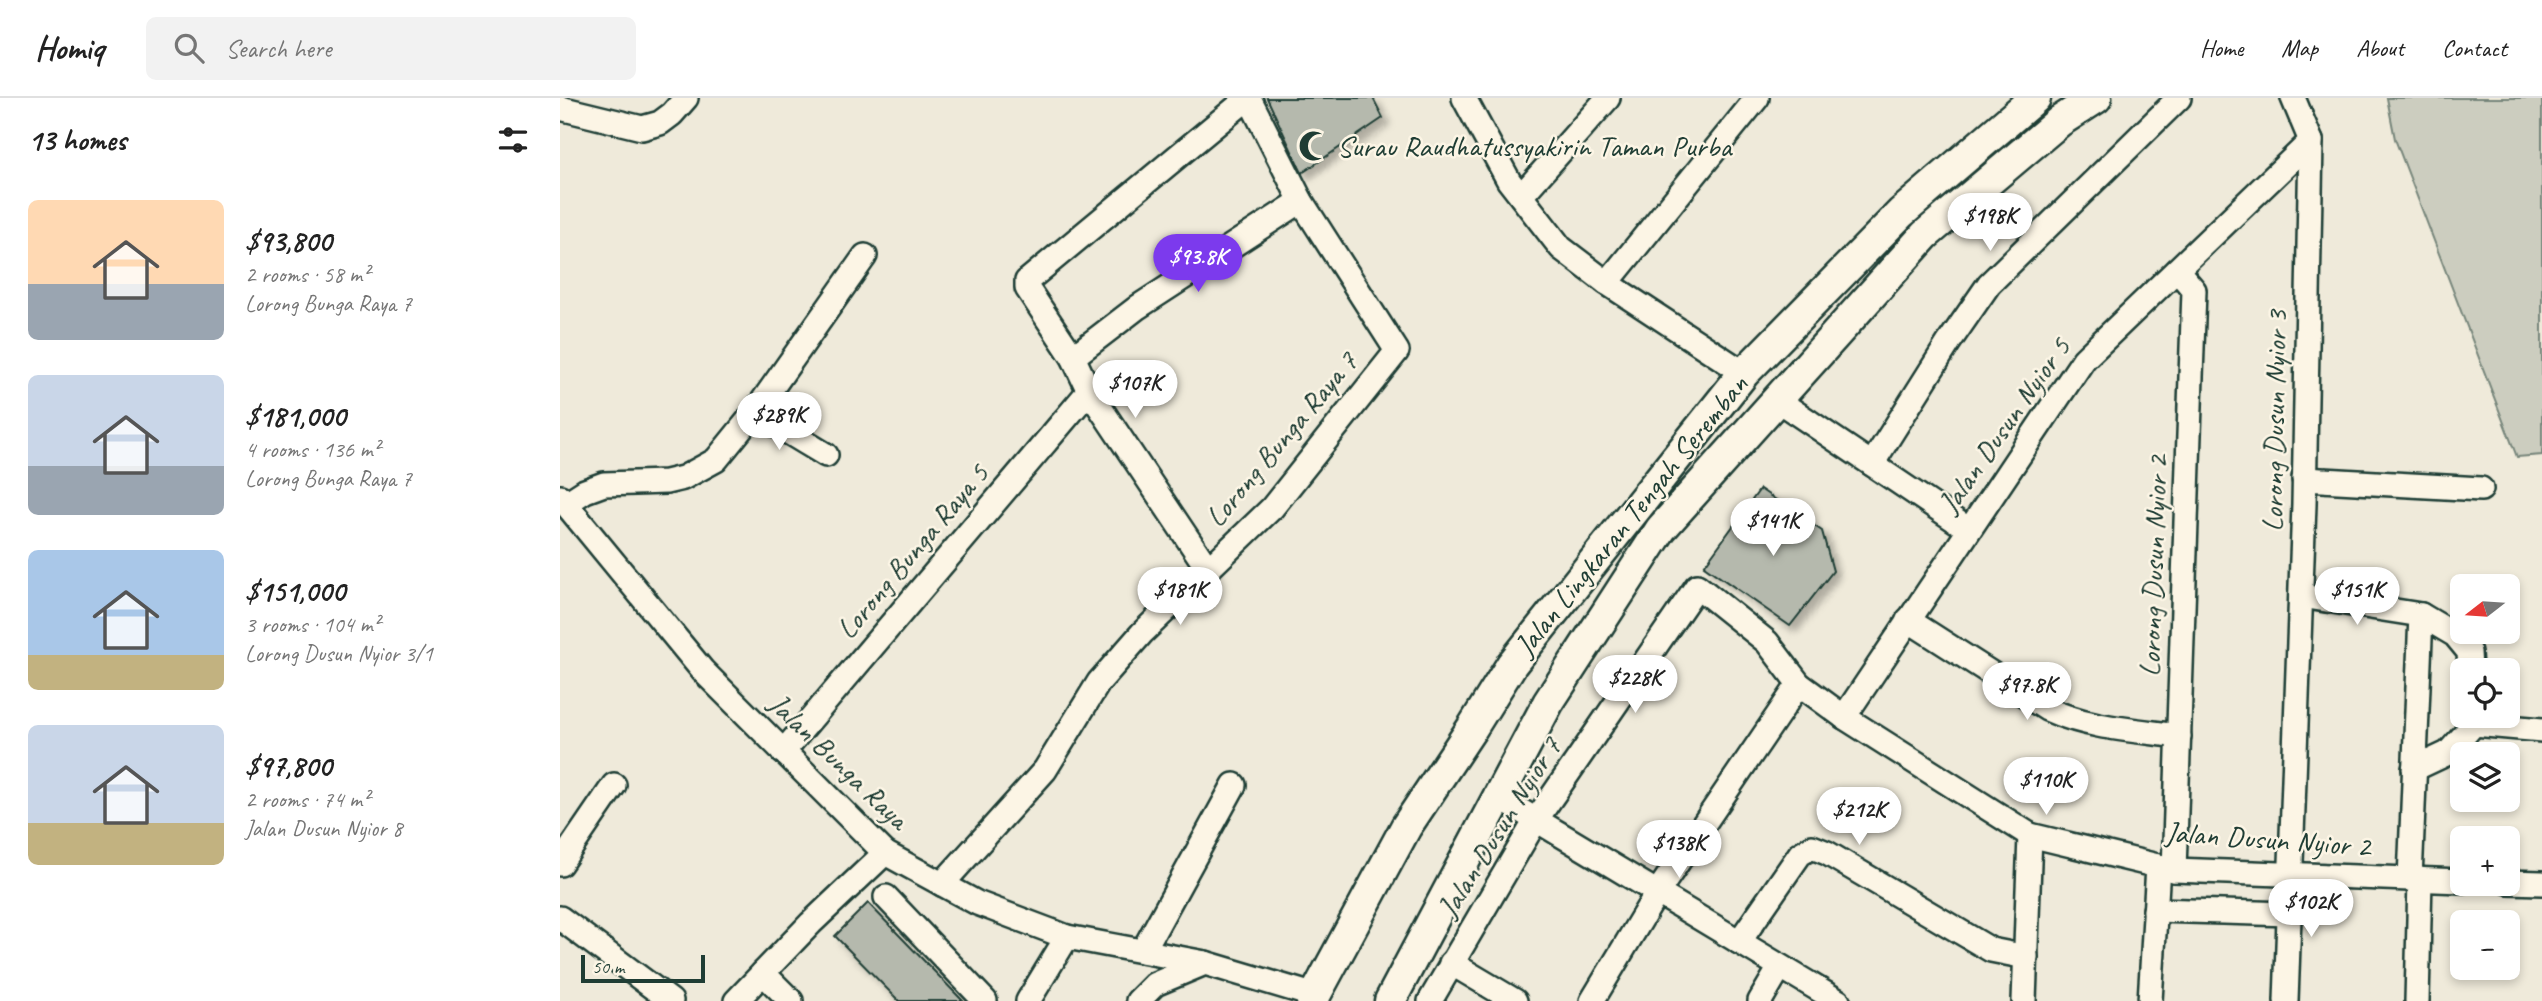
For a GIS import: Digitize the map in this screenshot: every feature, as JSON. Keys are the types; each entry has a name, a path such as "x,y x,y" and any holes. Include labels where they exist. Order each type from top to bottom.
{"main road":[{"name":"Jalan Lingkaran Tengah Seremban","path":"1314,999 1406,827 1512,664 1744,373 1902,213 2035,98"},
{"name":"Jalan Lingkaran Tengah Seremban","path":"1390,1001 1548,703 1661,529 1925,235 2060,121 2096,98"}],"street":[{"path":"562,109 585,109 593,98"},
{"path":"562,109 642,128 660,123 686,98"},
{"path":"1208,569 1089,391 1073,357 1027,288 1027,281 1249,98"},
{"name":"Lorong Bunga Raya 7","path":"942,884 1045,770 1099,681 1142,633 1272,508 1396,351 1301,201 1249,98"},
{"path":"1464,98 1509,181 1561,248 1607,284 1744,373"},
{"path":"1521,196 1608,98"},
{"path":"1607,284 1758,98"},
{"path":"1872,464 1989,284 2179,98"},
{"name":"Lorong Dusun Nyior 3","path":"2286,1001 2301,596 2311,141 2293,98"},
{"name":"Jalan Dusun Nyior 5","path":"1844,717 2084,359 2311,141"},
{"path":"1073,357 1138,307 1301,201"},
{"path":"562,501 604,484 683,478 716,460 755,412 865,256"},
{"name":"Lorong Dusun Nyior 2","path":"2150,1001 2155,910 2166,868 2179,736 2194,290 2177,270"},
{"name":"Lorong Bunga Raya 5","path":"783,752 1089,391"},
{"path":"1777,400 1968,529"},
{"path":"755,412 825,455"},
{"path":"2304,479 2481,489"},
{"name":"Jalan Bunga Raya","path":"562,501 704,671 885,853 977,902 1067,937 1205,963 1314,999"},
{"name":"Jalan Dusun Nyior 2","path":"1697,586 1767,642 1799,684 1844,717 2030,835 2166,868 2450,880"},
{"name":"Jalan Dusun Nyior 7","path":"1430,1001 1536,820 1697,586"},
{"path":"2301,596 2421,615 2455,635 2469,652 2469,658"},
{"path":"2417,1001 2414,769 2421,615"},
{"path":"1908,620 2047,709 2066,718 2094,725 2179,736"},
{"path":"1592,1001 1657,893 1799,684"},
{"path":"2520,727 2542,730"},
{"path":"2414,769 2448,754 2468,728"},
{"path":"560,864 614,785"},
{"path":"1143,951 1234,785"},
{"path":"1498,797 1838,1001"},
{"path":"2024,1001 2030,835"},
{"path":"1739,942 1800,854 1812,847 1827,853 1991,950 2026,957"},
{"path":"736,1001 811,923 885,853"},
{"path":"2520,882 2542,883"},
{"path":"886,897 985,1001"},
{"path":"2155,910 2290,914"},
{"path":"560,918 671,1001"},
{"path":"1028,1001 1067,937"},
{"path":"1138,1001 1155,984 1205,963"},
{"path":"1451,963 1515,1001"},
{"path":"1760,1001 1780,967"},
{"path":"763,973 791,1001"}],"shaded area":[{"path":"2387,98 2542,98 2542,455 2517,457 2395,139"}],"building":[{"name":"Surau Raudhatussyakirin Taman Purba","path":"1267,98 1373,98 1383,118 1302,173"},
{"path":"1760,489 1822,531 1833,571 1790,626 1704,566"},
{"path":"868,903 963,1001 899,1001 835,936"}],"place":[{"name":"Surau Raudhatussyakirin Taman Purba","path":"1314,146"}]}
